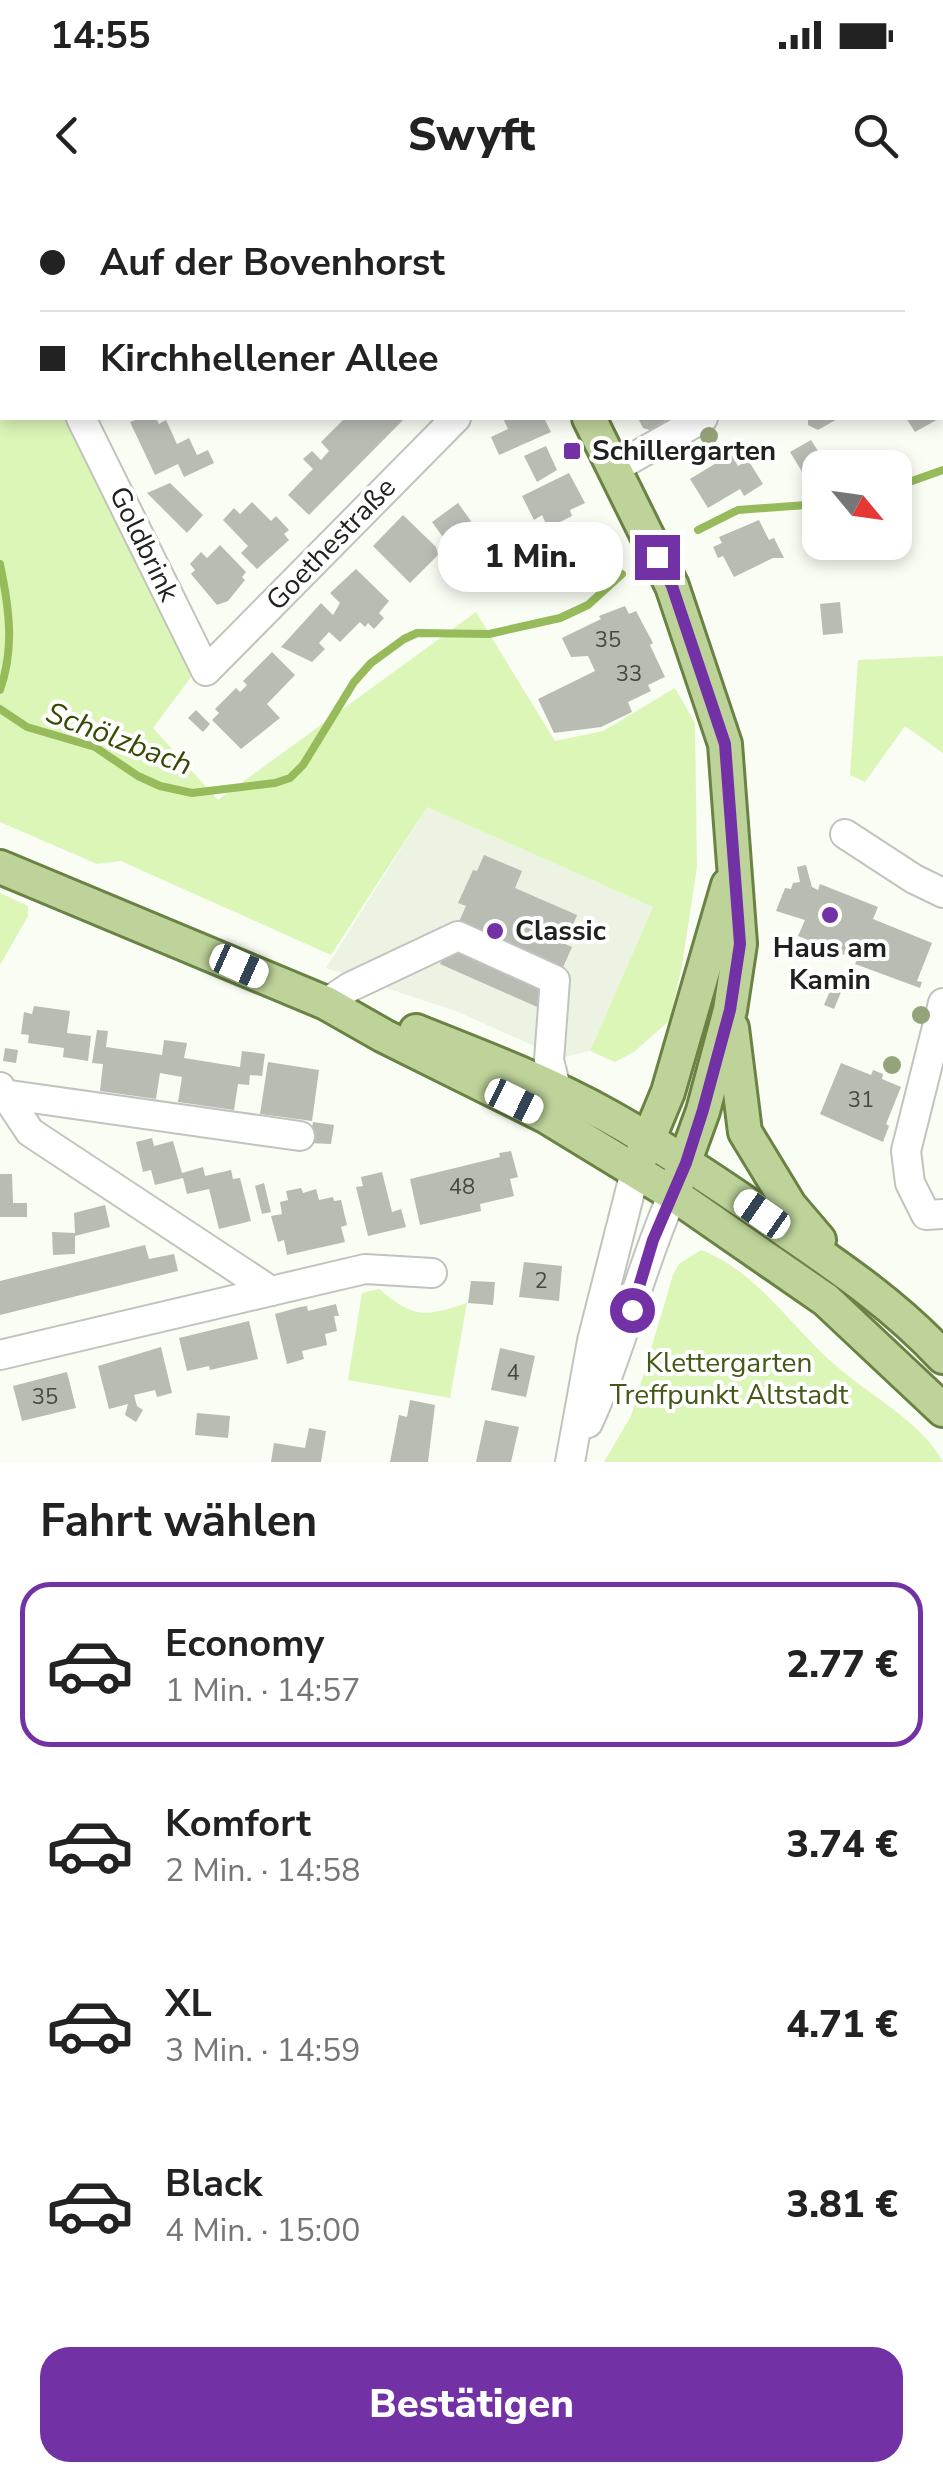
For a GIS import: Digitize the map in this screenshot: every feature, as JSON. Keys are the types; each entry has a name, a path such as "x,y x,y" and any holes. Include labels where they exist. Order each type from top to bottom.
{"main road":[{"path":"589,420 672,586 725,744 740,944 730,1010 674,1194"},
{"path":"635,1172 674,1072 734,862"},
{"path":"0,866 326,1004 547,1117 674,1194 826,1300 943,1410"},
{"path":"326,1004 399,1025 504,1066 610,1117 686,1163 848,1273 943,1356"},
{"path":"730,1010 745,1132 790,1206 848,1273"}],"street":[{"name":"Goldbrink","path":"82,420 206,672"},
{"name":"Goethestraße","path":"206,672 454,420"},
{"path":"613,469 699,420"},
{"path":"846,834 914,879 943,893"},
{"path":"326,1004 350,986 458,936 555,980 549,1060 558,1092"},
{"path":"935,1214 910,1183 906,1151 943,1003"},
{"path":"2,1090 300,1136"},
{"path":"2,1090 30,1132 271,1291"},
{"path":"570,1462 592,1341 635,1172"},
{"path":"570,1462 605,1386 653,1240 674,1194"},
{"path":"0,1355 365,1269 432,1273"}],"shaded area":[{"name":"Classic","path":"427,807 653,907 590,1051 561,1058 456,1011 326,968"}],"green space":[{"path":"0,420 69,420 194,673 153,728 218,800 476,612 555,741 603,731 675,688 695,723 697,867 670,1020 634,1052 615,1062 590,1051 653,907 427,807 331,955 121,861 97,864 0,822"},
{"path":"943,656 943,753 905,726 865,782 850,775 858,660"},
{"path":"0,893 28,906 28,916 0,965"},
{"name":"Klettergarten Treffpunkt Altstadt","path":"701,1250 739,1271 835,1365 922,1434 943,1462 604,1462 631,1416 673,1275 679,1264"},
{"path":"379,1289 402,1306 420,1312 467,1303 450,1398 348,1380 362,1293"}],"building":[{"path":"157,420 159,424 166,420 177,444 189,438 197,455 208,450 214,463 184,477 178,464 155,475 130,422"},
{"path":"343,420 403,420 309,515 288,495 313,469 303,459 312,451 321,460 329,451 321,442"},
{"path":"504,420 545,420 551,432 499,455 491,437 508,429"},
{"path":"639,420 667,420 650,430 643,428"},
{"path":"808,420 836,420 818,430 808,425"},
{"path":"907,420 936,420 915,432"},
{"path":"811,440 817,450 802,450 802,472 790,452"},
{"path":"546,446 557,470 537,482 524,456"},
{"path":"731,454 738,466 748,460 763,484 744,496 740,489 708,508 690,479"},
{"path":"569,473 585,503 570,510 572,516 548,528 542,515 534,520 522,496"},
{"path":"170,483 203,515 187,533 147,493"},
{"path":"252,502 271,521 276,516 289,530 284,534 289,540 257,569 241,553 248,546 223,520 234,508 240,514"},
{"path":"458,503 471,521 445,540 432,522"},
{"path":"403,515 436,547 438,555 410,583 373,546"},
{"path":"759,520 784,558 773,558 734,577 723,556 718,558 713,547 722,543 719,537"},
{"path":"591,529 598,543 605,543 610,556 607,563 553,588 537,555"},
{"path":"220,545 246,572 242,577 245,580 228,601 217,605 191,574 195,570 190,564 201,552 207,558"},
{"path":"356,569 389,601 379,613 384,618 374,629 360,622 340,642 329,632 319,643 325,649 312,662 281,647 321,603 333,615 340,603 330,593"},
{"path":"840,602 843,633 823,635 820,604"},
{"path":"625,606 629,614 636,611 665,677 648,685 651,691 628,702 632,712 601,727 554,733 538,699 595,671 588,656 571,657 562,638"},
{"path":"272,652 295,675 267,704 280,718 241,749 212,720 219,713 215,709 236,688 240,692 247,685 243,681"},
{"path":"196,710 210,724 203,732 188,718"},
{"path":"484,855 522,871 515,888 577,915 565,944 572,947 544,1010 440,964 466,906 458,903"},
{"path":"806,865 812,887 818,890 820,884 878,907 873,919 932,943 917,981 922,982 920,988 855,964 857,960 798,936 805,920 776,911 785,888 791,889 793,883 800,882 797,867"},
{"path":"832,986 842,990 834,1009 824,1005"},
{"path":"34,1006 70,1011 67,1033 91,1036 88,1061 63,1057 64,1048 28,1043 29,1035 21,1034 24,1012 32,1014"},
{"path":"97,1030 108,1031 106,1047 162,1055 164,1040 187,1043 184,1058 240,1067 242,1051 265,1054 262,1076 250,1075 249,1085 238,1084 234,1110 178,1102 182,1077 160,1073 156,1099 100,1091 103,1064 92,1063"},
{"path":"5,1048 18,1050 16,1063 3,1061"},
{"path":"268,1062 319,1070 312,1121 260,1114"},
{"path":"841,1063 871,1075 873,1070 883,1074 882,1079 901,1087 883,1142 820,1114"},
{"path":"313,1122 334,1125 331,1144 309,1143"},
{"path":"152,1138 154,1146 173,1141 182,1173 203,1167 205,1176 231,1170 233,1179 240,1178 251,1221 219,1229 209,1189 187,1194 183,1178 155,1185 151,1170 143,1172 136,1142"},
{"path":"511,1151 518,1177 510,1179 514,1196 480,1204 481,1211 420,1225 410,1179"},
{"path":"382,1172 392,1212 401,1209 406,1227 368,1236 356,1187 363,1186 361,1177"},
{"path":"0,1174 12,1174 13,1203 27,1203 27,1217 0,1217"},
{"path":"264,1183 271,1212 262,1214 255,1186"},
{"path":"301,1188 303,1193 316,1189 319,1200 341,1200 347,1225 341,1227 345,1242 287,1255 284,1240 278,1242 271,1216 282,1214 280,1202 288,1200 286,1191"},
{"path":"105,1205 110,1227 75,1236 75,1254 53,1255 52,1232 75,1233 74,1213"},
{"path":"145,1245 149,1259 174,1254 178,1271 0,1315 0,1281"},
{"path":"524,1262 562,1266 559,1301 519,1297"},
{"path":"471,1281 495,1282 493,1305 468,1303"},
{"path":"336,1304 337,1331 325,1334 327,1345 302,1351 304,1359 287,1364 275,1314"},
{"path":"249,1321 258,1359 187,1371 179,1338"},
{"path":"161,1347 172,1393 157,1397 155,1390 134,1395 137,1406 143,1410 136,1422 125,1415 128,1404 109,1409 98,1366"},
{"path":"500,1348 535,1356 526,1397 491,1390"},
{"path":"67,1372 76,1408 22,1421 13,1386"},
{"path":"410,1400 435,1405 428,1462 390,1462 399,1415 407,1417"},
{"path":"197,1413 230,1416 228,1438 195,1435"},
{"path":"485,1420 519,1427 511,1462 476,1462"},
{"path":"309,1428 326,1431 321,1462 271,1462 274,1443 305,1448"}],"waterway":[{"name":"Schölzbach","path":"912,481 943,470"},
{"name":"Schölzbach","path":"698,530 738,510 802,505"},
{"name":"Schölzbach","path":"0,564 9,627 8,658 0,690"},
{"name":"Schölzbach","path":"0,709 27,727 95,747 160,786 192,793 275,783 290,778 303,765 354,682 371,663 404,639 417,633 489,634 560,618 588,605 622,574"}],"place":[{"name":"Schillergarten","path":"572,451"},
{"name":"Haus am Kamin","path":"830,915"},
{"name":"Classic","path":"495,931"}],"route":[{"path":"632,1310 653,1240 686,1163 703,1110 730,1010 740,944 725,744 672,586 657,557"}]}
